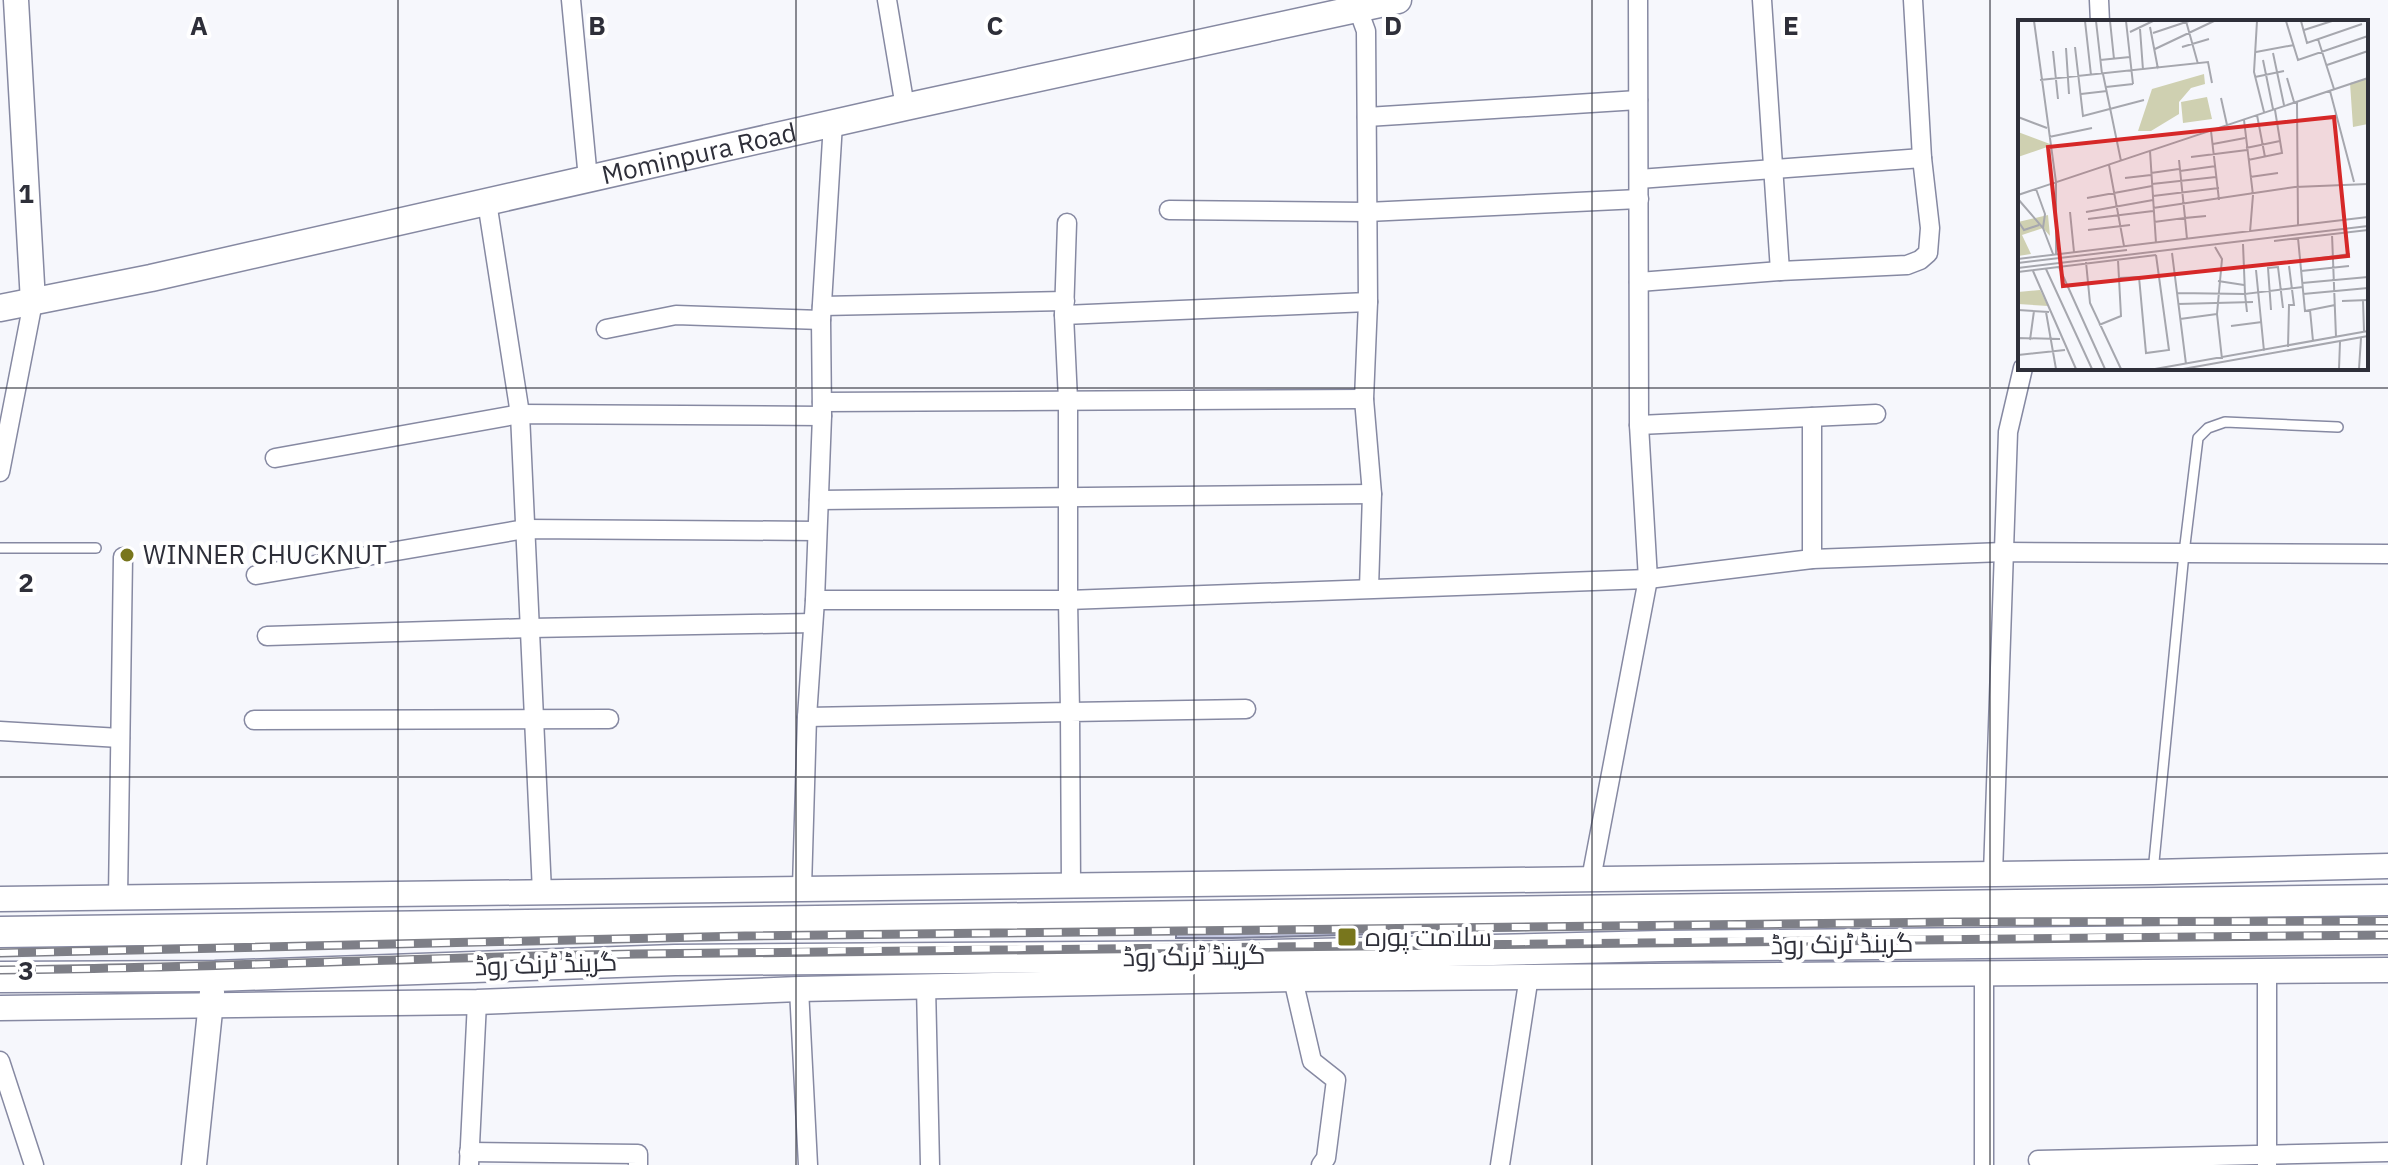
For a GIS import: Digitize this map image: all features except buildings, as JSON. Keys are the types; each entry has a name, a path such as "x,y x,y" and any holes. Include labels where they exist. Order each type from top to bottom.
{"main road":[{"name":"Mominpura Road","path":"0,308 151,278 833,123 1398,0"},
{"name":"گرینڈ ٹرنک روڈ","path":"0,932 2388,900"},
{"path":"675,923 675,960"},
{"name":"گرینڈ ٹرنک روڈ","path":"0,977 212,990 675,960 1232,956 1721,960 2388,939"}],"street":[{"path":"0,472 33,302 16,0"},
{"path":"571,0 588,179"},
{"path":"887,0 905,107"},
{"path":"1591,879 1648,579 1639,425 1638,0"},
{"path":"1762,0 1780,271"},
{"path":"1639,282 1907,265 1928,253 1931,241 1922,158 1913,0"},
{"path":"2099,0 2100,20"},
{"path":"1358,9 1366,31 1368,302 1364,399 1372,494 1369,588"},
{"path":"1367,117 1638,100"},
{"path":"802,888 807,717 819,500 822,313 833,123"},
{"path":"1639,179 1922,158"},
{"path":"1169,210 1367,212 1639,199"},
{"path":"487,202 520,414 542,892"},
{"path":"1067,223 1064,308 1068,400 1071,886"},
{"path":"606,329 676,315 1368,302"},
{"path":"1993,874 2008,432 2023,370"},
{"path":"275,458 520,414 822,409 1068,400 1364,399"},
{"path":"1639,425 1876,414"},
{"path":"1812,417 1812,559"},
{"path":"819,500 1372,494"},
{"path":"256,575 525,529 817,531"},
{"path":"815,600 1068,600 1648,579 1812,559 2004,552 2388,554"},
{"path":"118,898 123,557"},
{"path":"267,636 813,623"},
{"path":"807,717 1246,709"},
{"path":"254,720 609,719"},
{"path":"0,731 120,738"},
{"path":"0,899 2153,872 2388,866"},
{"path":"0,1008 212,990 477,1002 799,989 1529,976 1721,960 1984,974 2388,970"},
{"path":"2267,970 2268,1160"},
{"path":"1984,974 1984,1165"},
{"path":"1500,1165 1529,976"},
{"path":"1293,979 1312,1061 1336,1080 1326,1158 1321,1165"},
{"path":"926,986 930,1165"},
{"path":"799,989 808,1165"},
{"path":"194,1165 212,990"},
{"path":"477,1002 469,1158 638,1154 638,1165"},
{"path":"0,1061 34,1165"},
{"path":"2038,1160 2268,1160 2388,1152"}],"lane":[{"path":"2153,872 2198,438 2208,428 2225,422 2338,427"},
{"path":"0,548 96,548"}],"railway":[{"path":"0,953 745,936 1953,922 2388,921"},
{"path":"0,970 855,950 2388,935"}],"place":[{"name":"WINNER CHUCKNUT","path":"127,555"},
{"name":"سلامت پورہ","path":"1347,937"}]}
